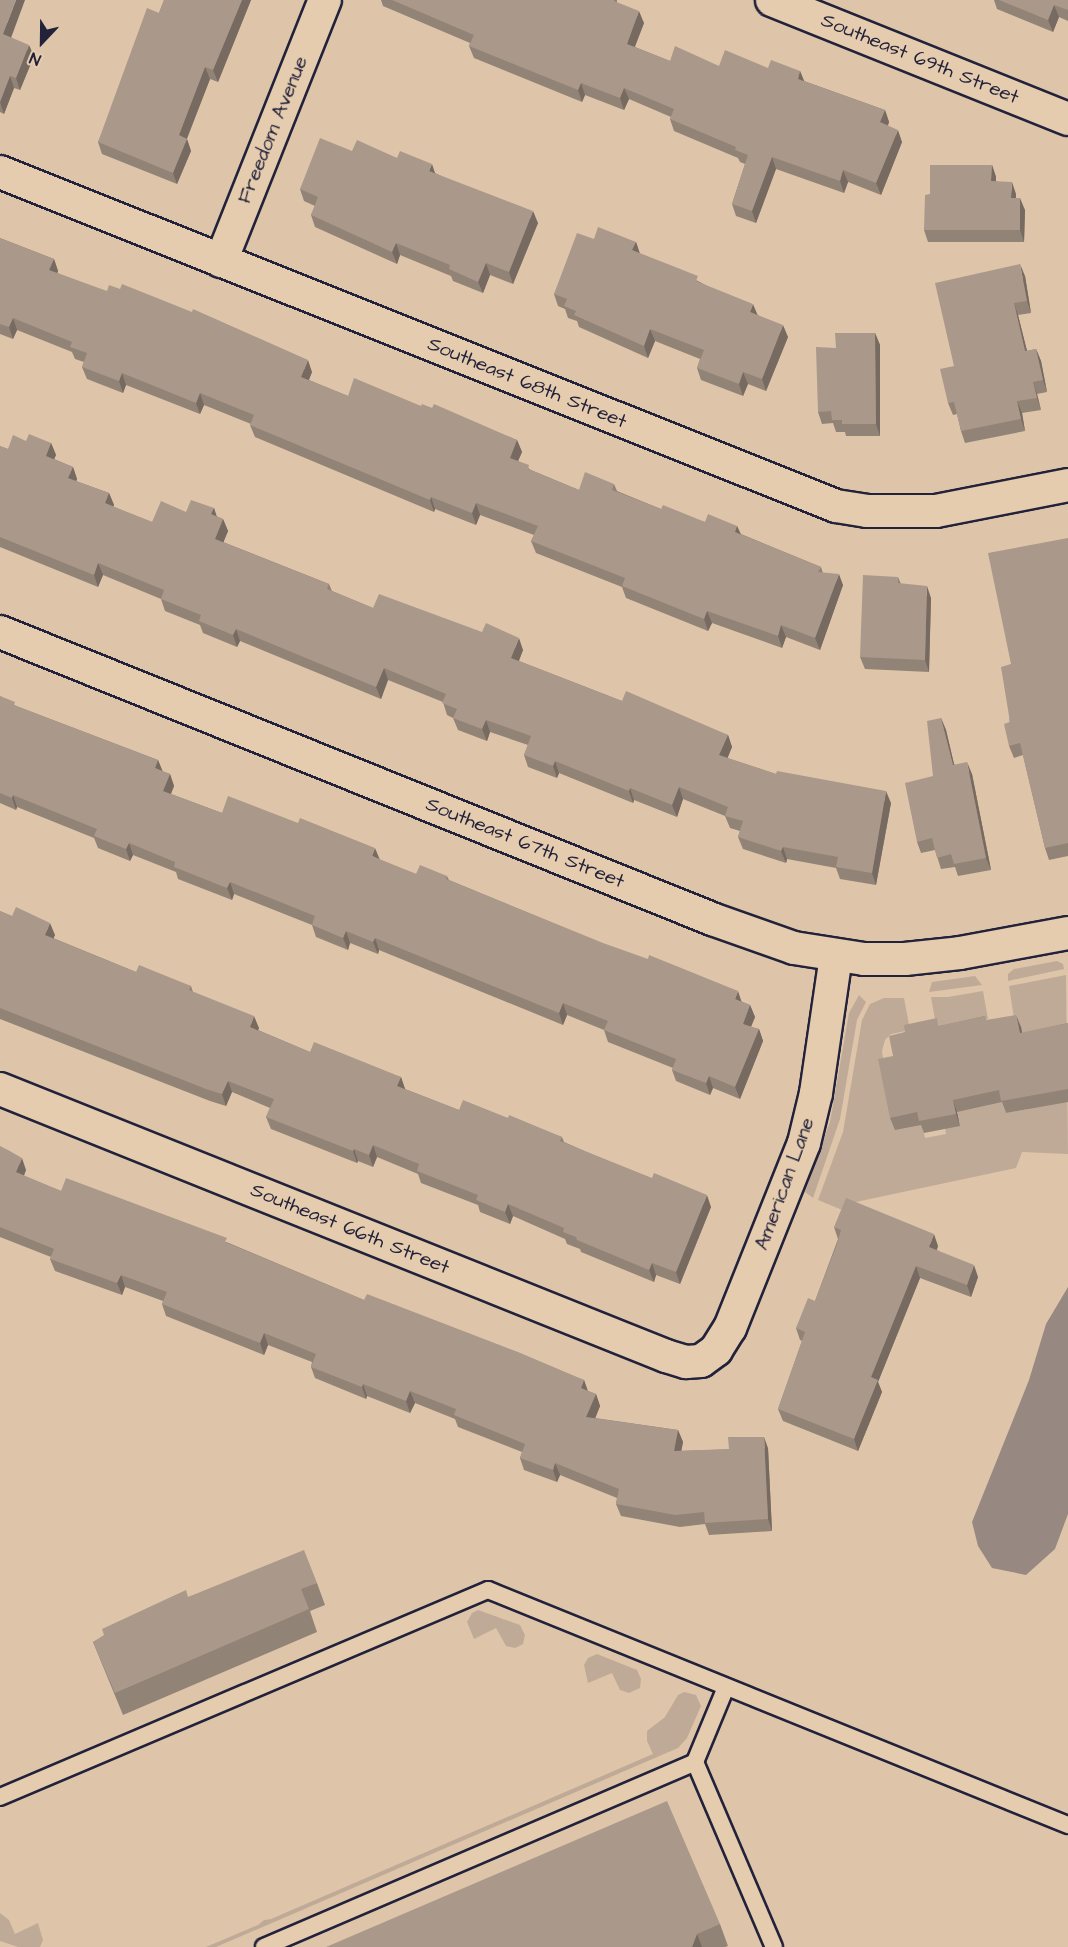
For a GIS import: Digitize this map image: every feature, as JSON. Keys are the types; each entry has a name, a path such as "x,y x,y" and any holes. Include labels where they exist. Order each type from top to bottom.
{"street":[{"name":"Freedom Avenue","path":"221,261 325,0"},
{"name":"Southeast 69th Street","path":"772,0 1068,119"},
{"name":"Southeast 68th Street","path":"0,172 836,506 867,511 936,511 1068,486"},
{"name":"Southeast 67th Street","path":"0,632 722,922 794,948 836,956 905,959 960,953 1068,933"},
{"name":"American Lane","path":"702,1361 716,1350 730,1328 804,1143 816,1093 836,956"},
{"name":"Southeast 66th Street","path":"0,1089 666,1356 686,1362 702,1361"}],"lane":[{"path":"0,1797 488,1590 1068,1825"},
{"path":"264,1947 695,1762 726,1687"},
{"path":"695,1762 774,1947"}],"shaded area":[{"path":"1057,961 1063,964 1064,969 1008,981 1008,974 1014,969"},
{"path":"1066,975 1068,1154 1022,1152 1016,1168 851,1203 847,1212 818,1200 843,1132 862,1020 870,1004 884,998 904,998 910,1030 891,1034 885,1040 882,1051 885,1070 922,1124 925,1138 946,1134 945,1128 960,1125 941,1030 937,1031 931,997 948,997 983,991 988,1019 975,1022 1006,1113 1028,1109 1009,986"},
{"path":"975,976 982,985 929,992 932,982"},
{"path":"859,995 866,1002 857,1020 840,1119 813,1198 805,1192 830,1122 849,1013"},
{"path":"1068,1287 1068,1514 1055,1549 1026,1575 992,1568 978,1546 972,1522 1029,1380 1046,1324"},
{"path":"478,1610 520,1625 525,1635 523,1644 515,1648 506,1646 496,1628 474,1639 467,1622 472,1613"},
{"path":"597,1654 637,1670 641,1679 640,1688 629,1693 620,1690 612,1673 588,1683 584,1665 588,1658"},
{"path":"684,1692 696,1695 701,1706 687,1738 678,1748 216,1947 206,1947 653,1754 647,1741 647,1731 665,1717 678,1695"},
{"path":"0,1913 9,1920 15,1934 38,1923 43,1940 40,1947 18,1947 0,1941"}],"building":[{"path":"0,0 16,0 3,34 29,45 16,78 10,76 0,102"},
{"path":"164,0 242,0 213,70 205,67 179,135 187,139 173,173 98,142 147,8 159,13"},
{"path":"392,0 614,0 639,11 627,44 670,61 675,46 719,66 725,50 768,68 771,60 800,71 798,79 885,110 880,122 898,130 876,183 843,170 840,181 772,157 752,211 732,204 748,155 735,150 736,147 670,119 674,109 624,88 620,98 581,83 578,90 469,46 474,35"},
{"path":"999,0 1068,0 1068,10 1054,5 1048,20"},
{"path":"320,138 352,151 357,140 397,158 400,151 432,164 429,171 533,211 509,272 486,263 478,282 449,269 450,265 396,243 392,252 311,215 318,197 300,189"},
{"path":"930,165 992,165 991,181 1012,182 1011,198 1020,198 1020,230 924,230 925,195 930,194"},
{"path":"598,227 636,242 632,250 698,276 696,281 753,304 750,312 783,325 762,379 743,372 739,384 697,368 704,350 650,329 644,346 574,315 576,311 564,306 567,299 554,294 577,233 594,239"},
{"path":"0,238 54,259 49,270 107,291 109,285 120,289 122,284 192,312 193,309 308,360 301,377 348,396 354,378 421,406 422,404 432,408 434,404 517,440 510,458 529,465 528,469 579,490 585,472 614,484 612,490 661,509 663,505 705,522 708,514 737,526 735,532 821,567 818,572 839,574 815,638 781,625 778,636 707,611 704,619 622,586 625,578 531,541 538,526 476,503 472,513 431,497 430,500 250,425 254,415 200,393 196,403 122,373 119,381 82,367 87,353 70,347 72,342 13,318 9,327 0,324"},
{"path":"1020,264 1027,301 1014,303 1025,351 1036,349 1043,380 1033,382 1037,398 1017,401 1021,419 961,431 954,402 948,403 940,369 954,366 935,283"},
{"path":"835,333 875,333 876,424 842,424 842,420 832,420 831,411 818,412 816,347 836,348"},
{"path":"29,434 51,443 46,456 73,467 68,478 109,493 105,503 152,522 161,501 186,512 191,500 214,508 211,514 223,519 215,539 329,584 327,589 373,608 379,594 482,632 486,623 519,638 511,658 622,701 626,691 728,735 719,755 776,774 777,771 886,791 872,873 836,867 838,857 783,847 781,851 738,837 743,821 725,816 728,807 679,787 672,805 630,788 629,791 555,761 553,766 524,755 531,736 486,720 482,729 453,718 457,709 442,703 446,694 384,668 376,687 236,629 233,635 199,621 201,615 161,599 164,590 98,563 94,575 0,537 0,446 8,449 13,435 26,441"},
{"path":"1068,538 1068,843 1045,848 1020,743 1009,746 1004,724 1010,722 1001,667 1011,664 988,553"},
{"path":"863,575 898,577 898,583 927,586 925,660 860,657"},
{"path":"0,696 15,702 14,705 158,760 155,768 170,774 163,791 222,813 228,796 298,823 300,818 375,848 372,856 416,874 420,865 447,876 446,879 603,943 648,959 649,955 738,991 735,999 750,1005 743,1024 759,1029 735,1087 709,1076 706,1083 672,1070 676,1059 604,1030 608,1021 563,1003 559,1013 375,938 373,942 346,931 343,938 312,925 315,916 230,882 227,888 174,867 175,862 129,843 126,849 94,836 97,829 13,795 12,798 0,793"},
{"path":"941,718 953,765 967,762 986,858 954,864 951,854 937,858 932,838 917,842 905,783 933,776 927,721"},
{"path":"16,907 50,923 45,935 136,972 139,965 191,986 189,990 254,1016 250,1027 310,1052 314,1042 401,1077 397,1086 459,1110 463,1100 508,1118 509,1115 562,1137 560,1141 652,1178 654,1173 707,1195 676,1272 652,1263 649,1270 577,1240 576,1237 563,1232 564,1228 508,1204 505,1212 476,1200 478,1195 417,1171 419,1164 373,1145 369,1155 354,1149 353,1151 266,1117 274,1099 228,1081 222,1094 206,1089 0,1008 0,911 12,916"},
{"path":"1016,1015 1020,1033 1068,1023 1068,1089 1001,1101 999,1090 953,1100 956,1114 919,1121 917,1112 890,1118 878,1059 893,1056 889,1036 905,1032 904,1025 937,1018 938,1026 985,1016 986,1020"},
{"path":"0,1146 22,1158 16,1172 61,1191 66,1178 227,1238 225,1242 364,1300 367,1294 584,1380 581,1388 596,1394 586,1417 678,1430 674,1451 729,1449 728,1437 764,1437 768,1519 705,1523 704,1512 675,1515 616,1504 619,1489 555,1463 553,1470 520,1458 525,1444 454,1415 456,1409 410,1391 406,1401 363,1384 362,1387 311,1367 316,1354 264,1333 260,1343 162,1304 167,1292 121,1275 117,1283 50,1259 54,1249 0,1227"},
{"path":"846,1198 934,1234 929,1247 974,1265 967,1285 916,1266 871,1377 878,1380 854,1439 778,1409 805,1332 796,1328 808,1298 815,1301 836,1247 841,1230 834,1227"},
{"path":"304,1550 317,1583 301,1589 309,1609 115,1693 93,1642 104,1635 102,1629 186,1590 188,1597"},
{"path":"667,1801 720,1924 697,1934 692,1947 326,1947"}]}
